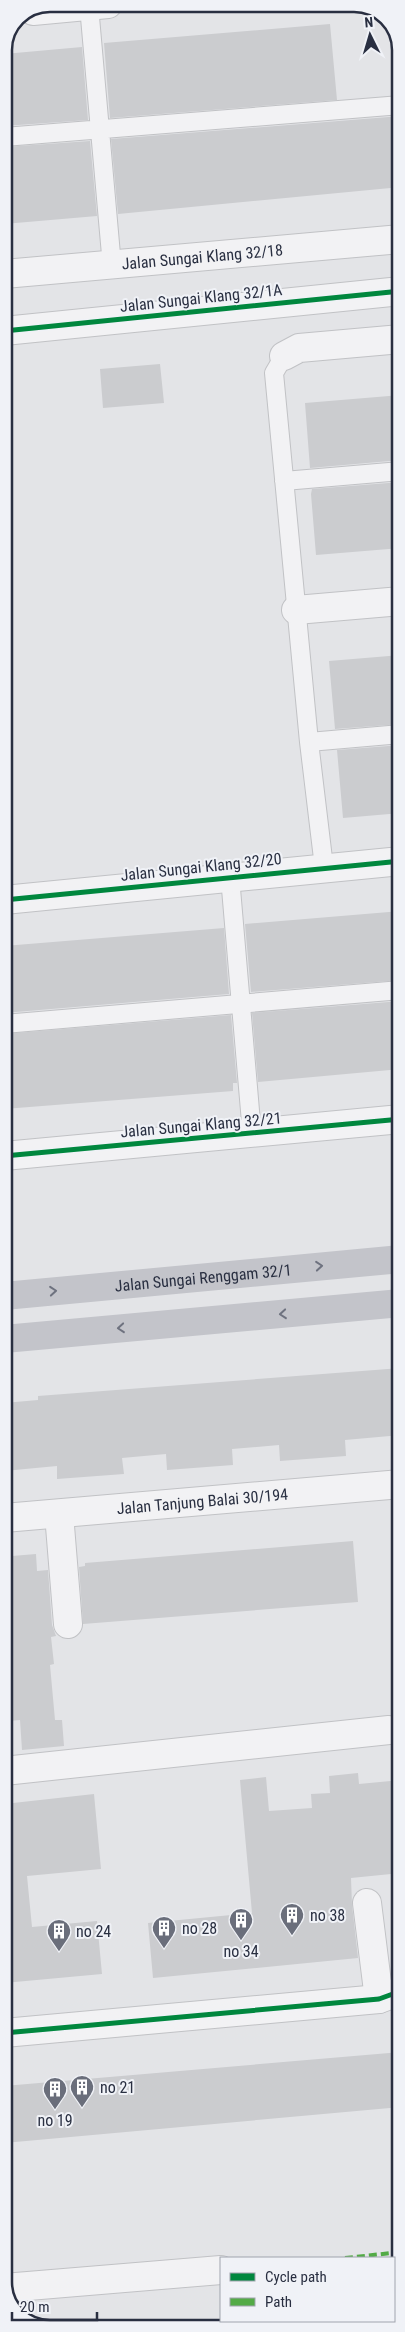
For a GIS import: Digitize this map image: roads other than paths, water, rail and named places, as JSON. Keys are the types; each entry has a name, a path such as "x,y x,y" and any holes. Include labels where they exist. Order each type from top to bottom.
{"main road":[{"name":"Jalan Sungai Renggam 32/1","path":"13,1295 392,1260"},
{"path":"13,1338 392,1304"}],"street":[{"name":"Jalan Sungai Klang 32/18","path":"13,273 392,240"},
{"name":"Jalan Sungai Klang 32/1A","path":"13,330 392,292"},
{"path":"284,356 299,348 392,340"},
{"path":"296,610 392,601"},
{"name":"Jalan Sungai Klang 32/20","path":"13,899 392,862"},
{"name":"Jalan Sungai Klang 32/21","path":"13,1155 392,1120"},
{"name":"Jalan Tanjung Balai 30/194","path":"13,1517 392,1485"},
{"path":"59,1514 68,1624"},
{"path":"13,1770 389,1730"},
{"path":"13,2032 390,1995 367,1902"},
{"path":"13,2287 220,2270"}],"lane":[{"path":"98,13 99,128 112,266"},
{"path":"13,136 392,106"},
{"path":"284,356 274,373 308,742 324,867"},
{"path":"284,481 392,472"},
{"path":"308,742 392,735"},
{"path":"230,877 252,1134"},
{"path":"13,1023 392,991"}],"place":[{"name":"no 38","path":"292,1936"},
{"name":"no 34","path":"241,1941"},
{"name":"no 28","path":"164,1949"},
{"name":"no 24","path":"59,1952"},
{"name":"no 21","path":"82,2108"},
{"name":"no 19","path":"55,2110"}]}
